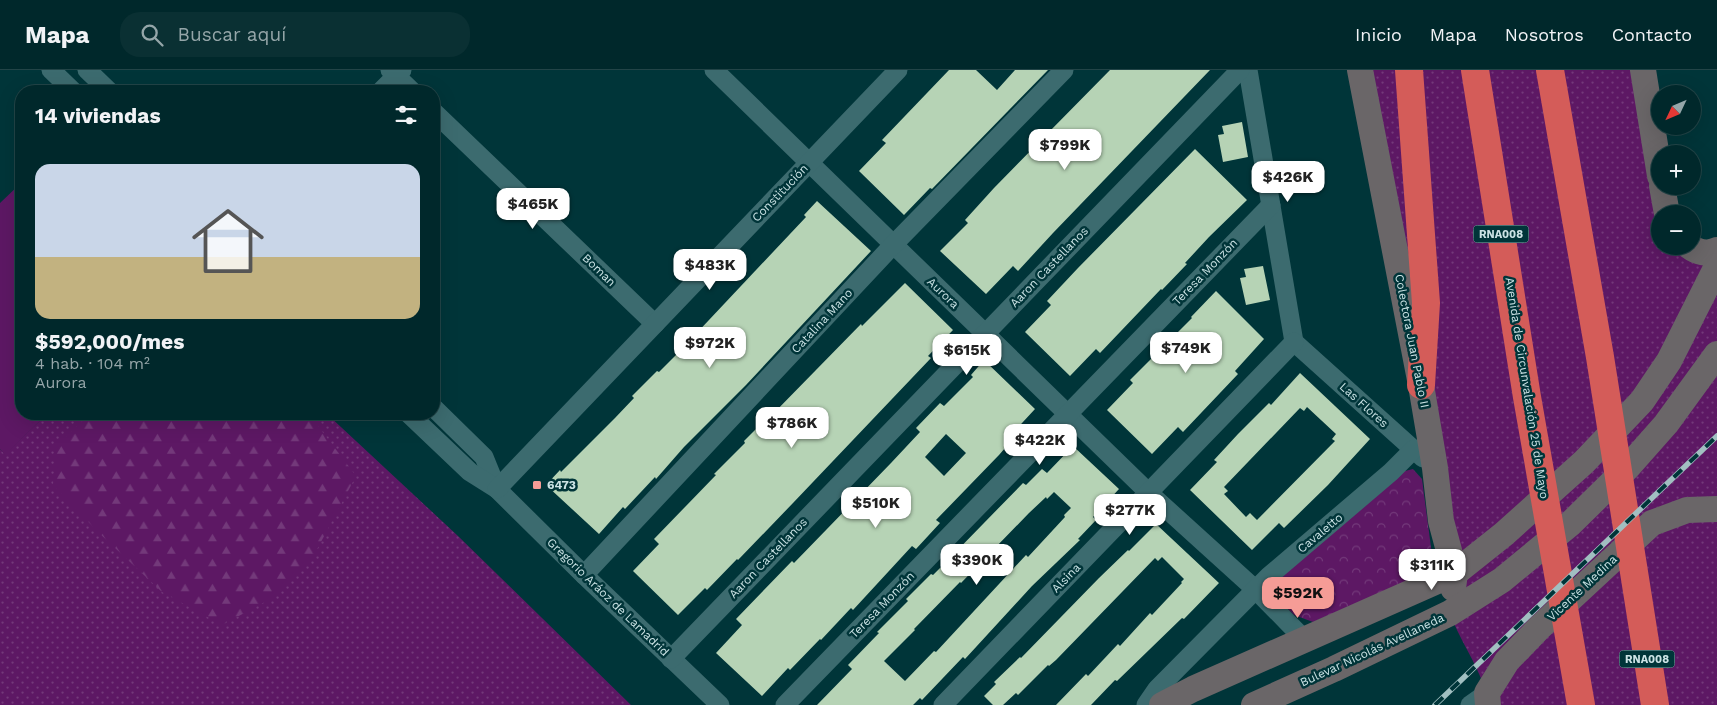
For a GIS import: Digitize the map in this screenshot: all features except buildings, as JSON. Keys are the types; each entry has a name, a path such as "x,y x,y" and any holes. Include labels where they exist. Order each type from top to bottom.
{"highway":[{"path":"1409,70 1426,304 1421,385"},
{"name":"Avenida de Circunvalación 25 de Mayo","path":"1475,70 1527,397 1582,705"},
{"name":"RNA008","path":"1550,70 1600,357 1655,705"}],"main road":[{"name":"Colectora Juan Pablo II","path":"1360,70 1421,385 1435,468 1441,521 1454,573 1450,614"},
{"path":"1643,70 1655,145"},
{"path":"1701,252 1711,253 1717,250"},
{"path":"1162,705 1193,689 1454,573 1504,534 1584,462 1642,401 1669,361 1717,266"},
{"name":"Bulevar Nicolás Avellaneda","path":"1254,705 1450,614 1502,580 1570,524 1628,466 1666,424 1717,354"},
{"name":"Vicente Medina","path":"1482,701 1507,661 1652,523 1687,510 1717,509"}],"street":[{"path":"51,70 67,85"},
{"path":"87,70 103,85"},
{"name":"Aurora","path":"714,70 1067,414 1256,590 1304,639"},
{"name":"Constitución","path":"497,489 898,70"},
{"name":"Catalina Mano","path":"584,575 893,245 1064,70"},
{"name":"Aaron Castellanos","path":"671,659 1240,70"},
{"path":"1248,70 1294,342"},
{"path":"386,85 396,72 407,85"},
{"name":"Boman","path":"440,118 655,324"},
{"name":"Teresa Monzón","path":"785,705 1271,205"},
{"name":"Las Flores","path":"1294,342 1435,468"},
{"name":"Alsina","path":"943,705 1294,342"},
{"name":"Gregorio Aráoz de Lamadrid","path":"440,414 484,457 497,489"},
{"name":"Gregorio Aráoz de Lamadrid","path":"415,420 470,472 497,489 720,705"},
{"name":"Cavaletto","path":"1146,705 1157,689 1269,576 1391,472 1414,449"}],"green space":[{"path":"1360,70 1643,70 1652,145 1651,195 1658,195 1659,205 1651,205 1651,255 1701,255 1701,248 1717,250 1717,705 1488,705 1482,681 1450,613"},
{"path":"15,189 15,420 41,420 5,455 0,449 0,203"},
{"path":"41,420 333,420 458,536 631,705 0,705 0,449 5,454"},
{"path":"84,420 312,420 356,476 314,555 278,595 222,625 162,592 97,531 53,485 56,446"},
{"path":"1413,469 1422,479 1434,570 1313,622 1294,615 1267,588 1401,472"},
{"path":"1324,585 1331,588 1334,595 1331,602 1324,605 1317,602 1314,595 1317,588"}],"railway":[{"path":"1435,705 1717,436"}],"place":[{"name":"6473","path":"537,485"}]}
